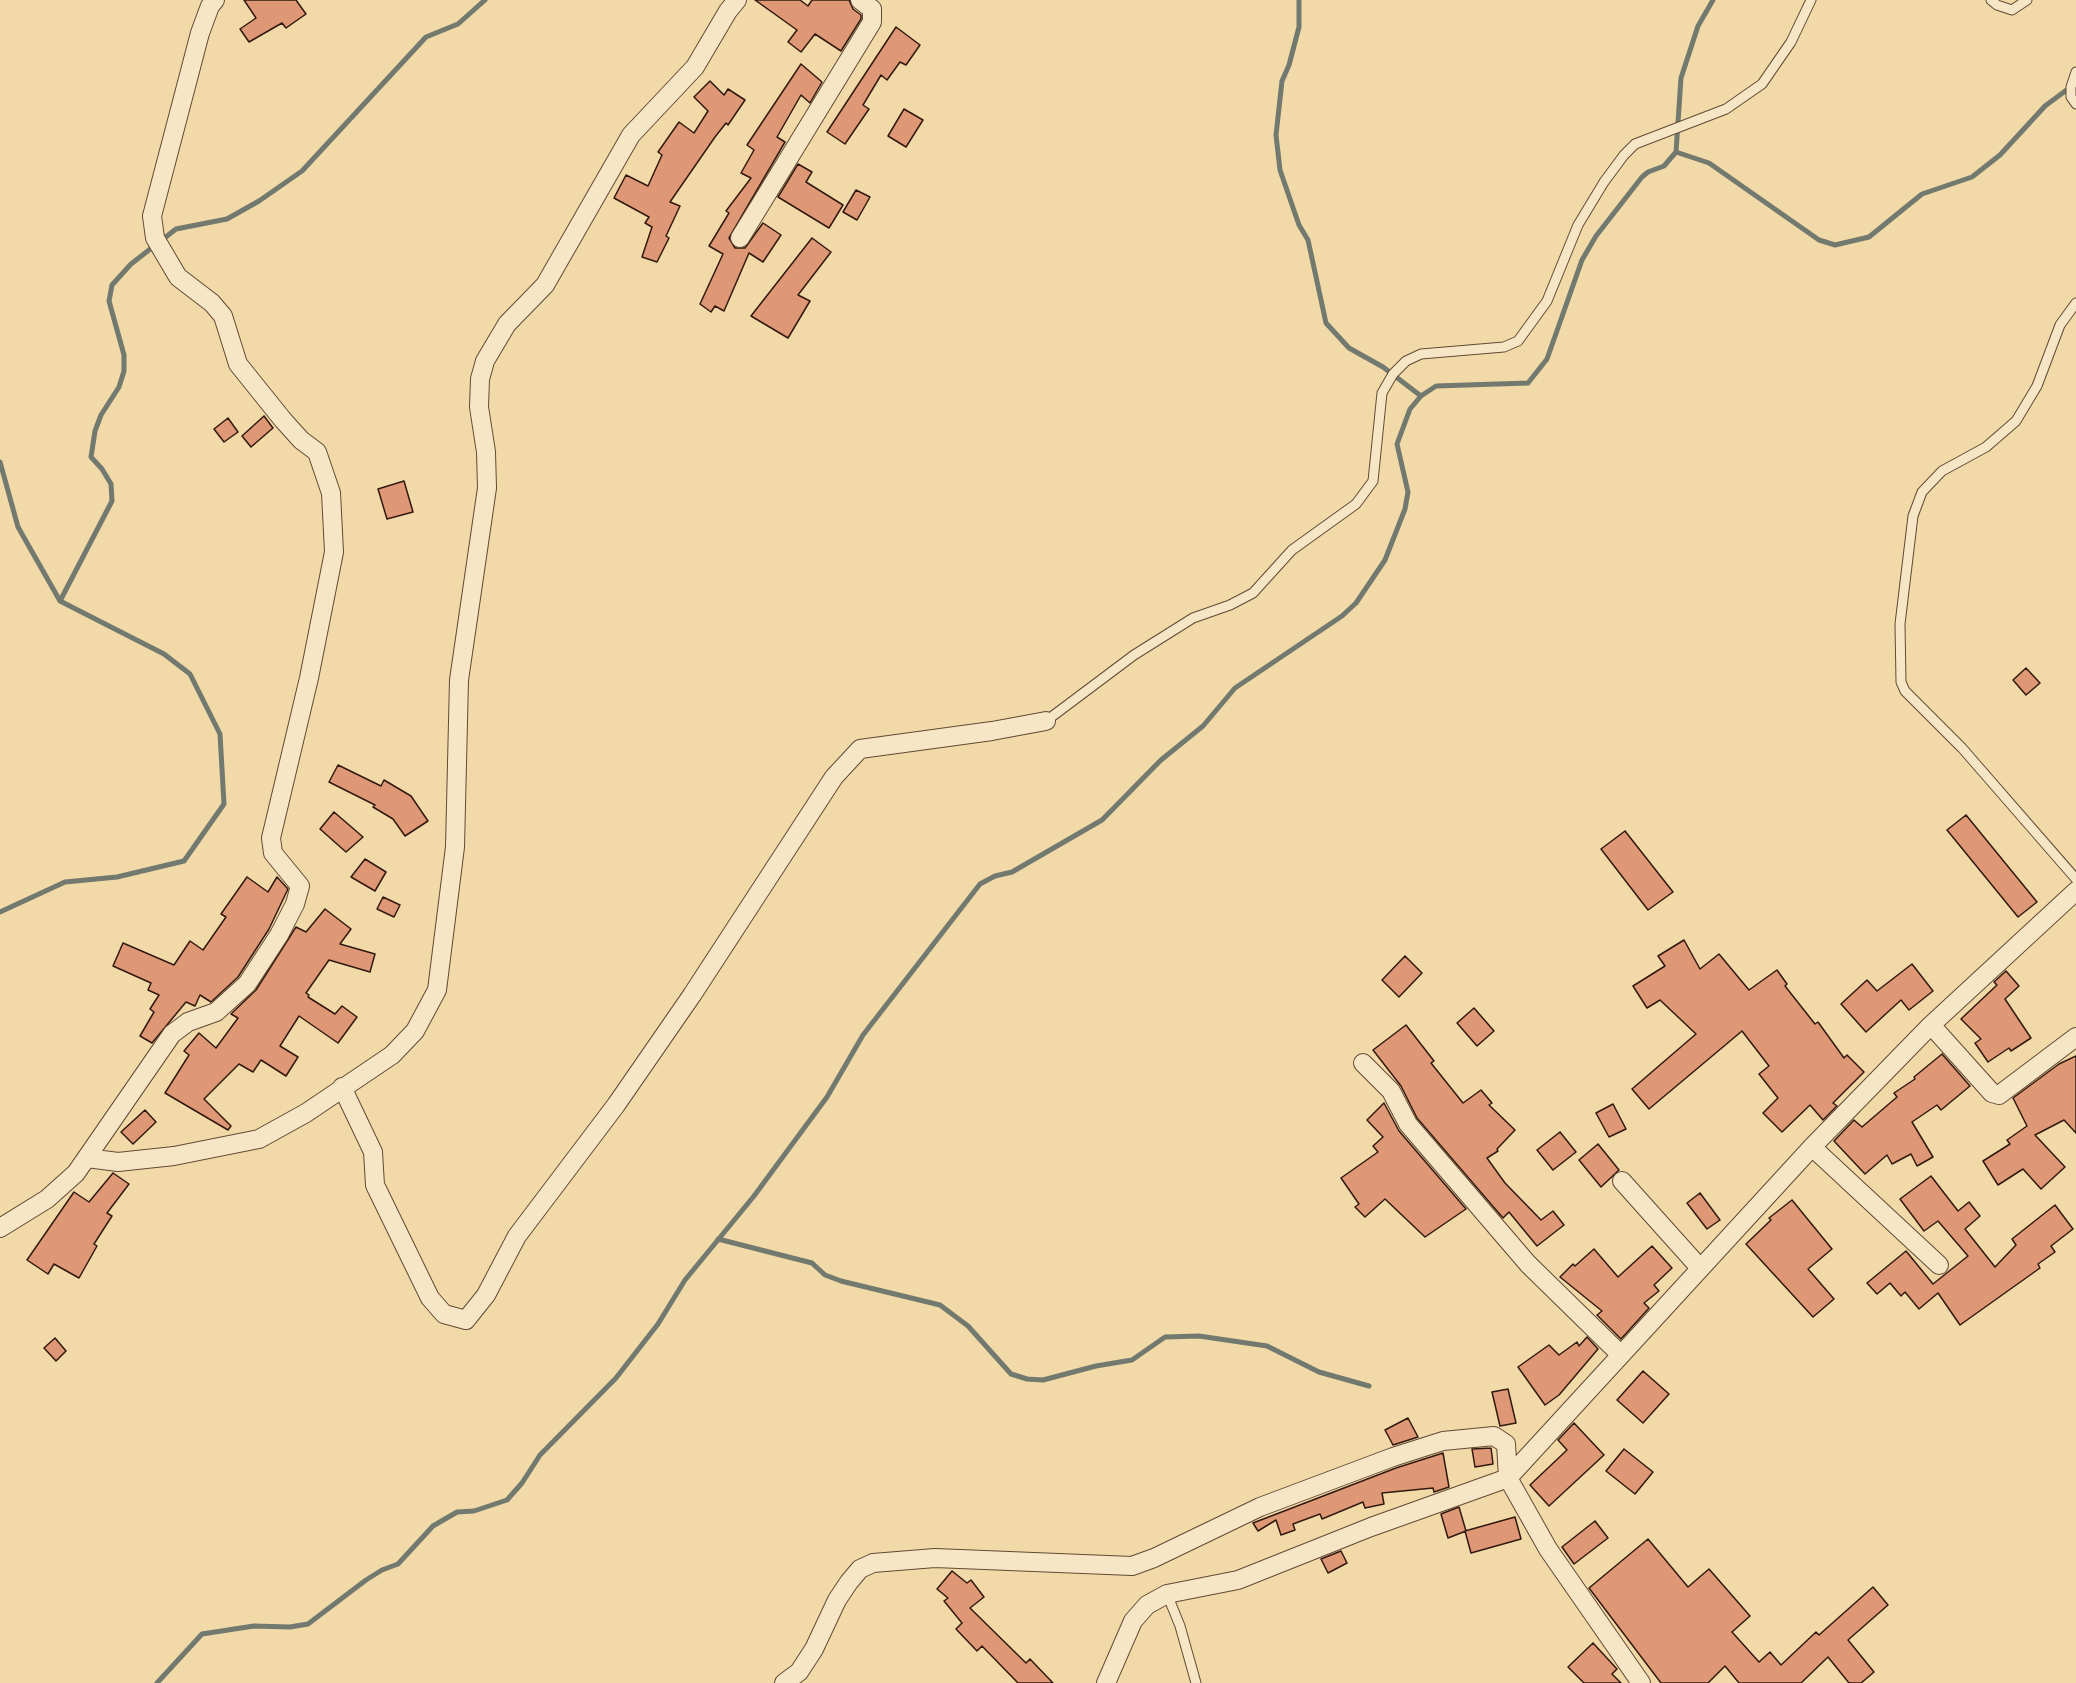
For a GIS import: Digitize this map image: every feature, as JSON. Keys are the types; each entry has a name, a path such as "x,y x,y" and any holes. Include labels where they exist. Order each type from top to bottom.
{"street":[{"path":"0,1228 47,1199 76,1173 172,1034 188,1022 216,1012 247,984 279,935 295,904 300,886 273,852 271,838 309,678 334,552 331,493 318,452 283,420 238,364 223,316 212,303 178,277 155,238 152,216 201,33 210,6 215,0"},
{"path":"87,1158 118,1162 174,1156 259,1139 306,1113 392,1055 415,1031 437,990 455,847 459,680 487,488 486,452 478,407 480,379 485,362 507,324 545,285 631,135 695,68 728,11 737,0"},
{"path":"740,237 872,22 872,9 860,0"},
{"path":"342,1087 373,1152 375,1185 430,1298 444,1314 466,1320 486,1295 518,1236 616,1105 692,995 834,777 860,749 992,731 1046,721"},
{"path":"1106,1683 1132,1621 1147,1605 1167,1594 1238,1580 1371,1527 1508,1478 1812,1147 1931,1025 2076,891"},
{"path":"1931,1025 1992,1093 1999,1095 2076,1037"},
{"path":"1363,1063 1391,1091 1408,1124 1528,1264 1620,1354"},
{"path":"1812,1147 1939,1265"},
{"path":"1622,1181 1700,1268"},
{"path":"784,1683 800,1672 814,1649 837,1600 849,1582 860,1569 873,1563 935,1558 1131,1566 1154,1558 1260,1507 1393,1457 1443,1441 1494,1436 1506,1444 1508,1478 1548,1549 1641,1683"}],"lane":[{"path":"1046,721 1134,655 1193,618 1230,605 1253,593 1265,583 1292,550 1356,504 1373,481 1382,393 1393,374 1406,361 1421,354 1504,347 1518,341 1547,301 1578,225 1604,182 1624,155 1635,144 1726,109 1762,84 1791,42 1811,0"},
{"path":"1991,0 1997,5 2012,10 2027,0"},
{"path":"2076,72 2071,87 2071,97 2076,105"},
{"path":"2076,303 2060,326 2037,386 2016,421 1986,447 1942,471 1922,492 1913,516 1900,624 1901,681 1905,691 1962,748 2076,879"},
{"path":"1167,1594 1180,1626 1196,1683"}],"building":[{"path":"244,0 296,0 306,14 286,28 282,23 249,42 240,29 256,18"},
{"path":"755,0 800,0 808,6 812,0 849,0 853,9 861,15 861,19 841,51 815,34 801,52 788,42 797,30"},
{"path":"896,27 920,45 906,65 900,62 887,80 881,75 863,105 869,109 845,144 827,132"},
{"path":"801,64 822,82 810,103 801,95 777,137 785,142 729,238 735,248 745,248 763,223 781,235 763,262 749,253 724,311 715,306 711,312 700,304 723,254 709,246 729,213 726,211 751,178 741,173 754,150 747,145"},
{"path":"710,81 724,95 728,89 745,100 728,125 726,123 715,137 670,202 680,206 666,236 669,238 657,262 642,257 652,227 645,223 649,217 614,198 626,175 648,186 662,155 658,152 679,122 694,133 708,111 694,97"},
{"path":"904,109 923,120 906,147 888,136"},
{"path":"798,164 812,172 806,182 843,205 829,228 778,197"},
{"path":"856,190 870,197 857,220 843,212"},
{"path":"812,238 831,252 798,295 810,301 788,338 751,316"},
{"path":"264,416 273,428 251,447 242,436"},
{"path":"228,418 238,432 224,442 214,429"},
{"path":"404,481 413,512 387,519 378,489"},
{"path":"2026,668 2040,683 2026,695 2013,680"},
{"path":"338,765 381,786 384,780 411,796 428,821 405,836 393,819 373,807 375,805 329,782"},
{"path":"334,812 363,837 346,852 320,829"},
{"path":"1966,815 2037,902 2018,917 1947,830"},
{"path":"1625,831 1673,892 1648,910 1601,849"},
{"path":"365,859 386,872 375,891 351,877"},
{"path":"247,877 268,892 277,877 288,889 269,929 238,977 211,1002 200,995 195,1006 186,1002 152,1043 140,1036 154,1012 150,1009 159,995 148,990 151,983 113,966 123,943 174,965 190,941 203,950 226,917 221,914"},
{"path":"383,897 400,905 394,917 377,909"},
{"path":"325,909 351,929 340,944 375,954 370,972 329,960 306,993 308,997 335,1014 342,1006 357,1017 338,1043 299,1016 280,1046 298,1057 286,1076 261,1060 253,1072 239,1064 204,1099 231,1126 228,1130 165,1093 189,1055 184,1051 199,1033 216,1048 238,1018 231,1014 256,990 296,927 306,932"},
{"path":"1684,940 1700,969 1719,954 1749,990 1777,970 1787,984 1785,986 1815,1024 1818,1022 1844,1058 1847,1055 1864,1072 1833,1103 1837,1106 1823,1120 1810,1105 1782,1132 1763,1113 1778,1098 1759,1074 1769,1066 1742,1031 1649,1109 1632,1089 1696,1034 1660,1000 1647,1008 1633,986 1665,966 1658,956"},
{"path":"1405,956 1422,973 1399,997 1382,980"},
{"path":"1912,964 1933,991 1909,1010 1901,1000 1866,1032 1841,1004 1867,980 1877,991"},
{"path":"2006,971 2019,986 2005,999 2031,1038 2011,1051 2009,1048 1988,1062 1975,1043 1981,1039 1961,1019 1997,985 1994,982"},
{"path":"1474,1008 1494,1031 1477,1046 1457,1023"},
{"path":"1406,1025 1434,1061 1431,1063 1463,1103 1481,1090 1492,1103 1489,1105 1515,1130 1497,1149 1498,1151 1487,1158 1505,1183 1541,1220 1553,1211 1564,1225 1537,1246 1509,1212 1503,1218 1417,1118 1401,1086 1373,1050"},
{"path":"1942,1054 1970,1086 1941,1110 1937,1105 1912,1122 1933,1157 1917,1166 1911,1154 1892,1164 1887,1155 1865,1174 1834,1141 1854,1120 1862,1127 1897,1097 1894,1093 1915,1079 1914,1077"},
{"path":"2076,1056 2076,1133 2064,1120 2035,1135 2065,1167 2041,1189 2023,1169 1998,1185 1983,1161 2010,1144 2007,1140 2027,1126 2013,1098 2059,1064"},
{"path":"1384,1103 1399,1131 1466,1209 1425,1237 1385,1199 1365,1217 1355,1207 1359,1204 1341,1178 1378,1152 1373,1146 1383,1137 1367,1120"},
{"path":"1613,1104 1626,1129 1609,1137 1596,1113"},
{"path":"145,1110 156,1122 133,1144 121,1132"},
{"path":"1560,1132 1576,1152 1553,1170 1537,1150"},
{"path":"1598,1144 1619,1170 1601,1187 1579,1160"},
{"path":"113,1173 129,1184 107,1213 112,1216 94,1244 97,1246 79,1278 54,1264 48,1274 27,1260 74,1192 89,1202"},
{"path":"1931,1176 1958,1211 1969,1202 1980,1216 1965,1229 1995,1267 2016,1245 2012,1239 2055,1205 2073,1229 2051,1246 2055,1252 2038,1264 2040,1268 1960,1325 1938,1293 1919,1309 1905,1292 1901,1296 1890,1283 1877,1294 1867,1283 1906,1251 1933,1284 1968,1256 1938,1221 1924,1231 1900,1199"},
{"path":"1700,1193 1720,1220 1707,1229 1687,1203"},
{"path":"1792,1200 1832,1249 1808,1269 1834,1299 1813,1317 1746,1244 1771,1220 1769,1218"},
{"path":"1652,1246 1672,1268 1654,1285 1659,1291 1644,1303 1649,1308 1621,1339 1597,1315 1602,1311 1560,1277 1594,1249 1618,1277"},
{"path":"1587,1337 1598,1349 1559,1395 1545,1405 1518,1367 1549,1345 1559,1355 1577,1342 1579,1346"},
{"path":"55,1338 66,1351 56,1361 44,1348"},
{"path":"1643,1371 1669,1394 1643,1423 1617,1400"},
{"path":"1508,1389 1516,1423 1500,1426 1492,1392"},
{"path":"1408,1418 1418,1437 1393,1445 1385,1430"},
{"path":"1574,1423 1604,1455 1549,1506 1530,1485 1567,1450 1558,1440"},
{"path":"1491,1448 1493,1464 1475,1467 1472,1449"},
{"path":"1624,1449 1653,1472 1635,1494 1606,1471"},
{"path":"1443,1453 1449,1487 1434,1492 1433,1488 1382,1493 1384,1504 1365,1508 1363,1502 1322,1519 1320,1514 1293,1524 1295,1530 1281,1535 1276,1520 1258,1531 1253,1523 1396,1468"},
{"path":"1459,1507 1466,1531 1448,1538 1441,1514"},
{"path":"1515,1517 1521,1539 1471,1553 1465,1531"},
{"path":"1595,1521 1608,1538 1574,1564 1562,1547"},
{"path":"1648,1539 1688,1587 1709,1569 1750,1616 1732,1632 1759,1662 1770,1652 1781,1665 1816,1632 1819,1635 1873,1587 1888,1605 1848,1640 1874,1672 1861,1683 1849,1683 1828,1657 1801,1683 1739,1683 1725,1666 1708,1683 1661,1683 1589,1588"},
{"path":"1341,1551 1347,1563 1328,1573 1321,1559"},
{"path":"952,1571 967,1583 971,1580 984,1597 970,1608 1026,1663 1030,1659 1053,1683 1018,1683 982,1646 977,1651 956,1629 962,1623 944,1601 948,1598 937,1589"},
{"path":"1593,1643 1617,1669 1612,1674 1621,1683 1584,1683 1568,1667"}],"waterway":[{"path":"60,601 112,501 111,484 91,457 95,431 101,415 119,387 124,371 124,355 109,301 112,285 131,264 176,229 227,219 259,201 302,171 426,37 458,24 485,0"},
{"path":"1299,0 1299,27 1289,65 1282,81 1276,135 1280,170 1299,225 1308,240 1326,323 1349,348 1383,367 1421,396"},
{"path":"157,1683 202,1634 254,1626 290,1627 308,1624 366,1580 398,1564 433,1526 457,1512 474,1511 507,1500 522,1483 540,1455 616,1378 658,1324 685,1280 754,1196 827,1097 863,1035 980,884 995,876 1012,872 1102,820 1161,760 1203,726 1235,688 1342,616 1356,603 1385,560 1405,509 1408,492 1397,444 1410,409 1421,396 1436,386 1528,383 1547,359 1582,260 1596,236 1642,177 1664,166 1676,152 1681,78 1698,26 1713,0"},
{"path":"1676,152 1709,163 1819,240 1835,245 1869,237 1922,194 1972,177 2000,155 2045,106 2072,86"},
{"path":"0,462 18,527 60,601 164,654 190,674 220,734 224,804 184,861 117,877 65,882 0,912"},
{"path":"718,1239 812,1263 825,1275 841,1281 940,1305 968,1326 1011,1374 1027,1379 1043,1380 1096,1366 1132,1360 1165,1337 1199,1336 1267,1346 1319,1372 1369,1386"}]}
